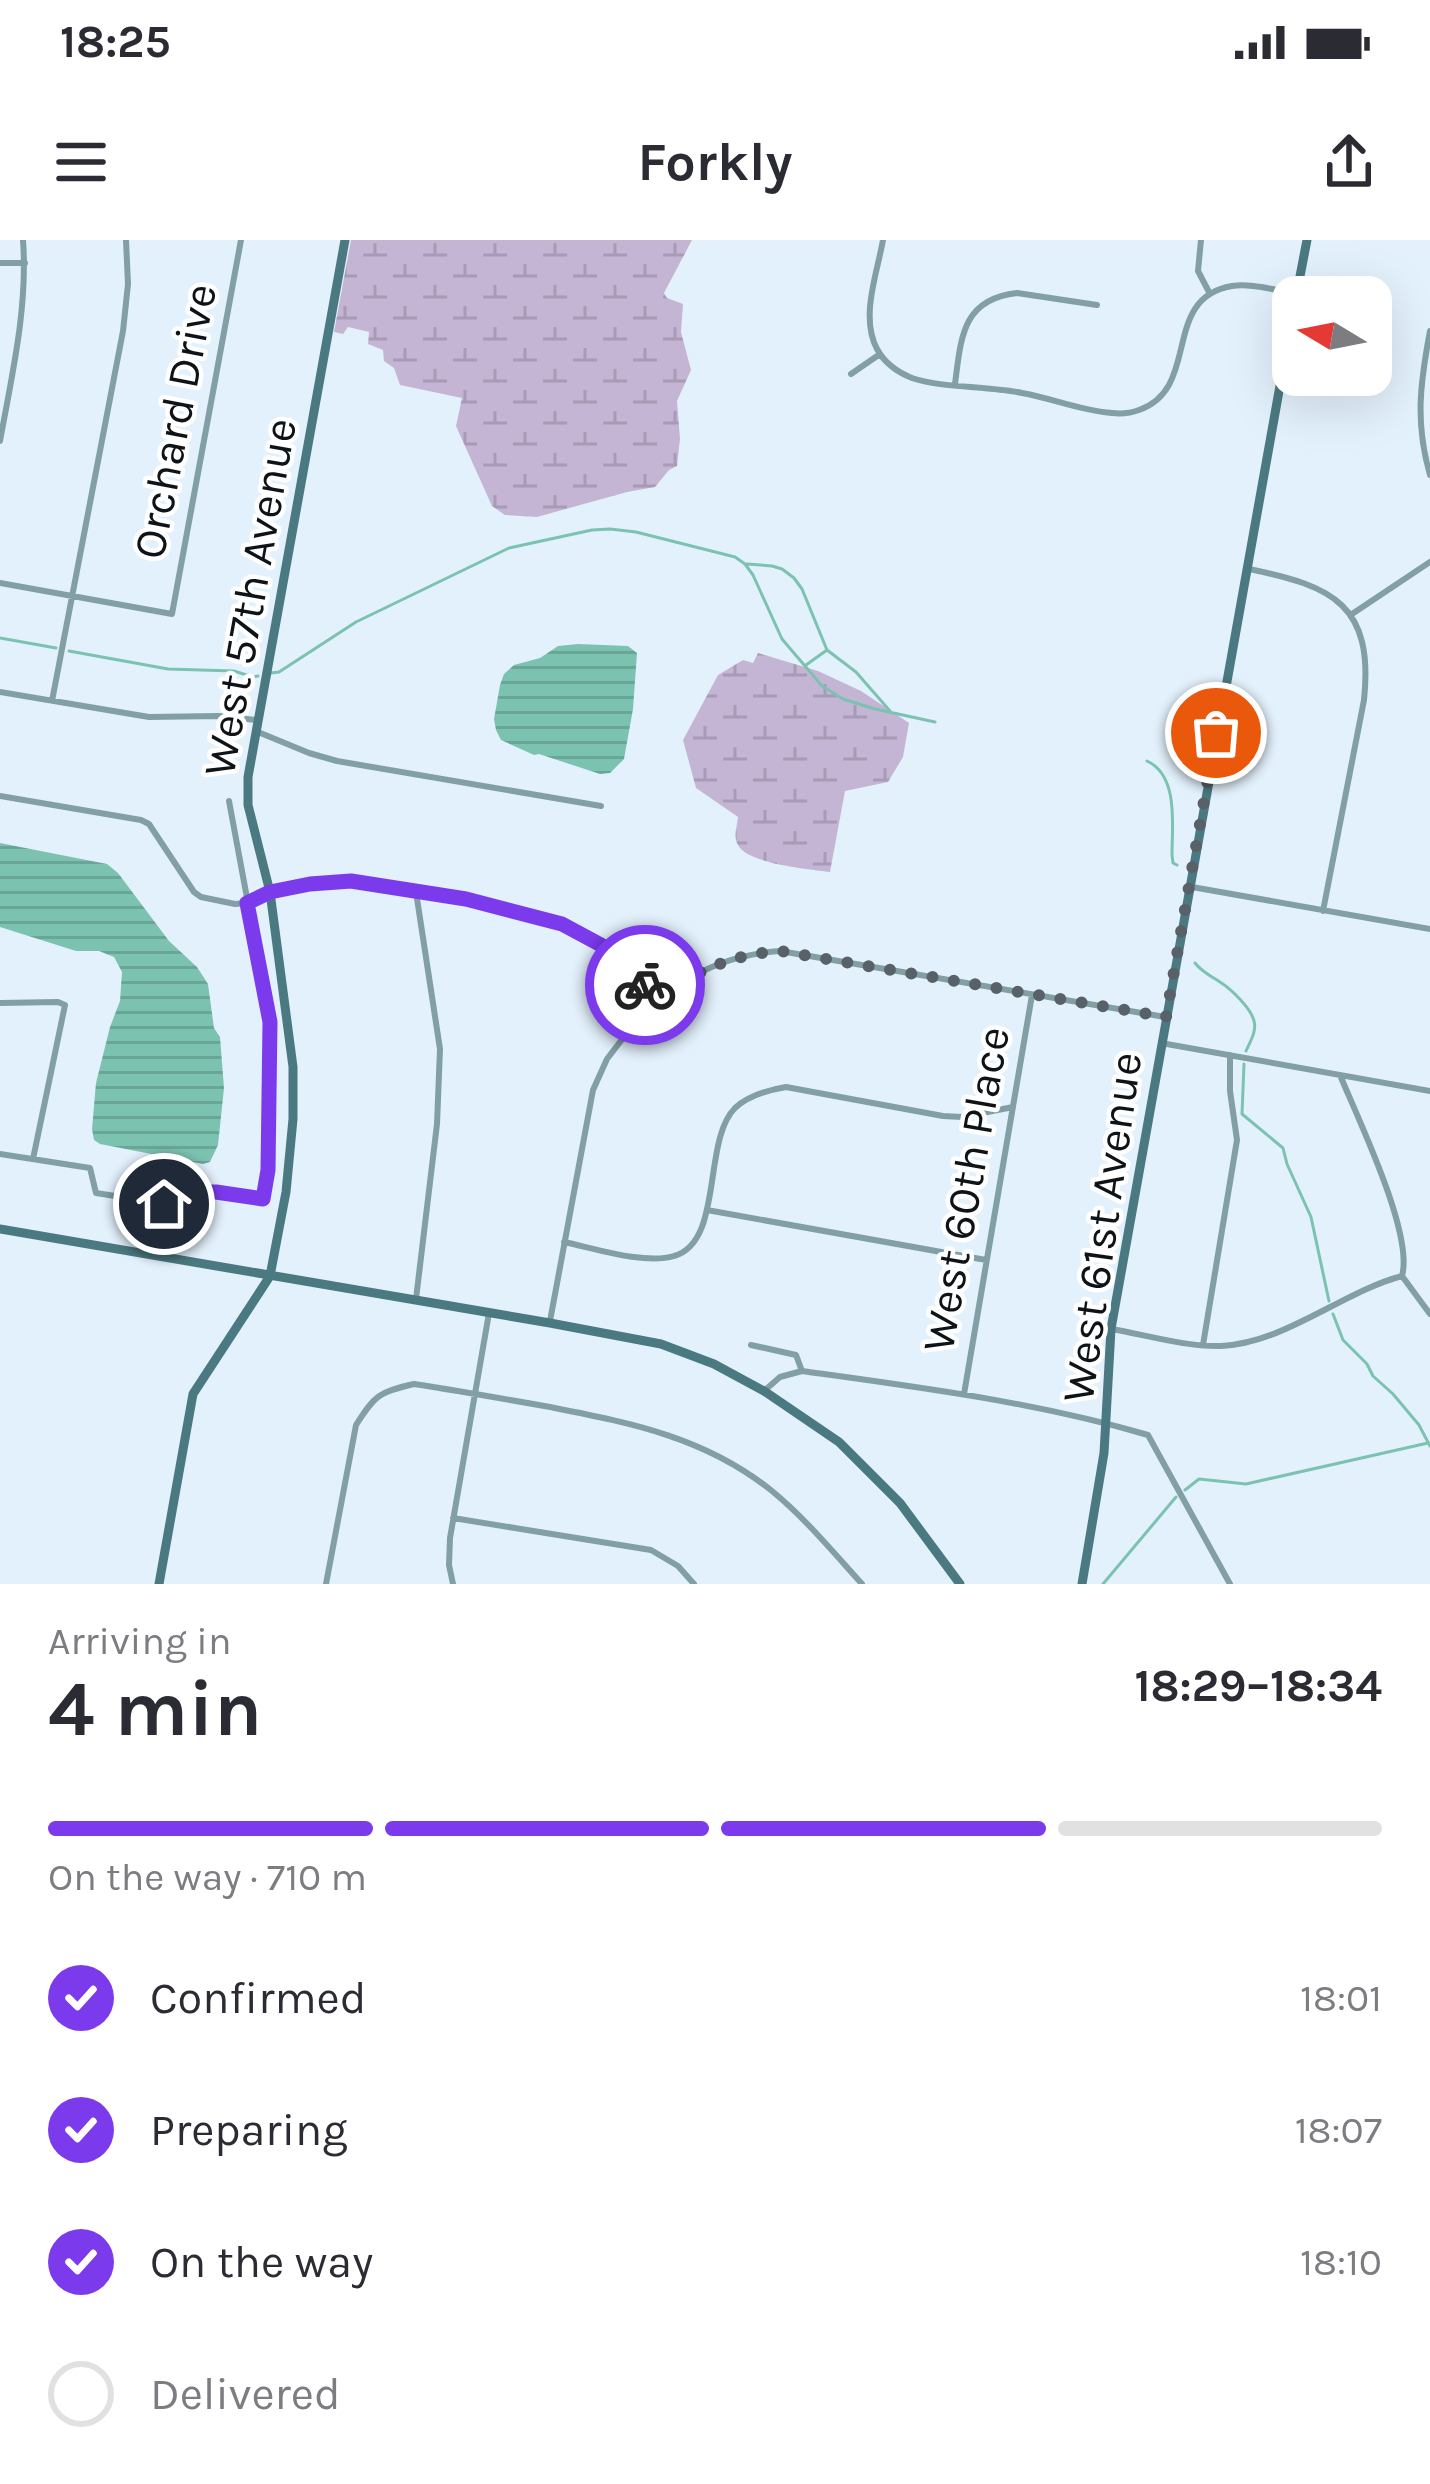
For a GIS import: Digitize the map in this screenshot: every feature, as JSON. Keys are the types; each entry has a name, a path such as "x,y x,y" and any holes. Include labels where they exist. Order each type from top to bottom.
{"main road":[{"name":"West 57th Avenue","path":"159,1584 193,1394 270,1276 286,1192 293,1067 270,892 248,805 255,725 345,240"},
{"path":"1300,276 1307,240"},
{"name":"West 61st Avenue","path":"1082,1584 1104,1453 1111,1329 1278,396"},
{"path":"0,1228 661,1344 714,1364 764,1391 839,1442 913,1520 960,1584"}],"street":[{"path":"0,441 16,350 25,263 22,240"},
{"path":"52,701 123,331 126,240"},
{"name":"Orchard Drive","path":"72,598 172,614 241,240"},
{"path":"883,240 869,324 880,354 907,376 1022,393 1109,413 1143,409 1165,393 1188,319 1210,294 1231,286 1272,291"},
{"path":"1201,240 1198,271 1210,294"},
{"path":"0,263 25,263"},
{"path":"955,384 964,328 983,304 1017,293 1097,305"},
{"path":"1430,331 1419,395 1421,443 1430,475"},
{"path":"850,374 880,354"},
{"path":"1352,614 1430,562"},
{"path":"1246,568 1317,587 1352,614 1362,641 1367,671 1323,910"},
{"path":"0,584 72,598"},
{"path":"0,692 149,717 219,716 255,725 309,753 337,761 601,806"},
{"path":"0,796 142,820 201,897 247,903 270,892 351,881 466,899 562,924 601,945 656,995"},
{"path":"0,1154 90,1168 96,1193 198,1209 208,1192 263,1199 268,1170 270,1022 229,800"},
{"path":"1188,886 1430,929"},
{"path":"416,892 440,1049 437,1124 416,1301"},
{"path":"550,1323 593,1090 607,1059 656,995 716,964 745,954 780,951 1166,1017"},
{"name":"West 60th Place","path":"964,1394 1032,995"},
{"path":"0,1003 65,1005 33,1159"},
{"path":"1161,1043 1430,1090"},
{"path":"1202,1346 1237,1140 1229,1055"},
{"path":"1340,1075 1387,1187 1406,1262 1402,1276"},
{"path":"564,1242 650,1258 674,1256 689,1248 706,1210 723,1126 736,1108 764,1091 786,1087 943,1116 1013,1107"},
{"path":"706,1210 986,1260"},
{"path":"1111,1329 1202,1346 1252,1341 1333,1307 1374,1283 1402,1276"},
{"path":"1402,1276 1430,1314"},
{"path":"453,1584 448,1553 490,1313"},
{"path":"752,1345 796,1355 802,1371"},
{"path":"764,1391 780,1377 802,1371 964,1394 1148,1435 1230,1584"},
{"path":"326,1584 356,1425 383,1392 413,1384 630,1422 668,1433 770,1490 862,1584"},
{"path":"453,1518 651,1550 679,1566 694,1584"}],"green space":[{"path":"351,240 692,240 664,293 683,304 681,332 691,370 677,401 677,466 655,487 537,517 505,515 492,506 456,426 462,398 400,385 394,368 384,361 383,350 368,344 369,332 348,327 343,334 334,332"},
{"path":"758,653 818,671 861,691 909,723 903,757 888,782 845,791 830,872 780,864 744,851 736,838 738,817 696,788 683,740 718,675 743,660 753,663"}],"shaded area":[{"path":"558,646 628,646 637,653 624,759 610,773 534,755 501,740 496,730 504,674"},
{"path":"0,843 107,864 169,941 197,967 208,984 214,1028 220,1037 224,1088 218,1145 210,1162 94,1140 96,1083 120,1001 122,972 114,957 99,951 76,951 0,927"}],"waterway":[{"path":"271,673 356,622 509,548 610,529 735,557 753,575 782,639 822,686 843,699 935,722"},
{"path":"747,564 772,566 794,578 827,650 856,672 890,711"},
{"path":"0,638 56,648"},
{"path":"806,665 827,650"},
{"path":"69,651 168,669 258,676"},
{"path":"1147,761 1169,789 1172,855 1177,865"},
{"path":"1195,963 1249,1010 1255,1029 1246,1051"},
{"path":"1244,1064 1242,1114 1283,1148 1311,1217 1329,1301"},
{"path":"1333,1314 1343,1340 1419,1425 1430,1446"},
{"path":"1185,1490 1199,1479 1246,1484 1428,1443"},
{"path":"1103,1584 1176,1497"}],"way so far":[{"path":"645,985 656,995 716,964 745,954 780,951 1166,1017 1216,733"}],"route":[{"path":"164,1204 198,1209 208,1192 263,1199 268,1170 270,1022 247,903 270,892 351,881 466,899 562,924 601,945 645,985"}]}
